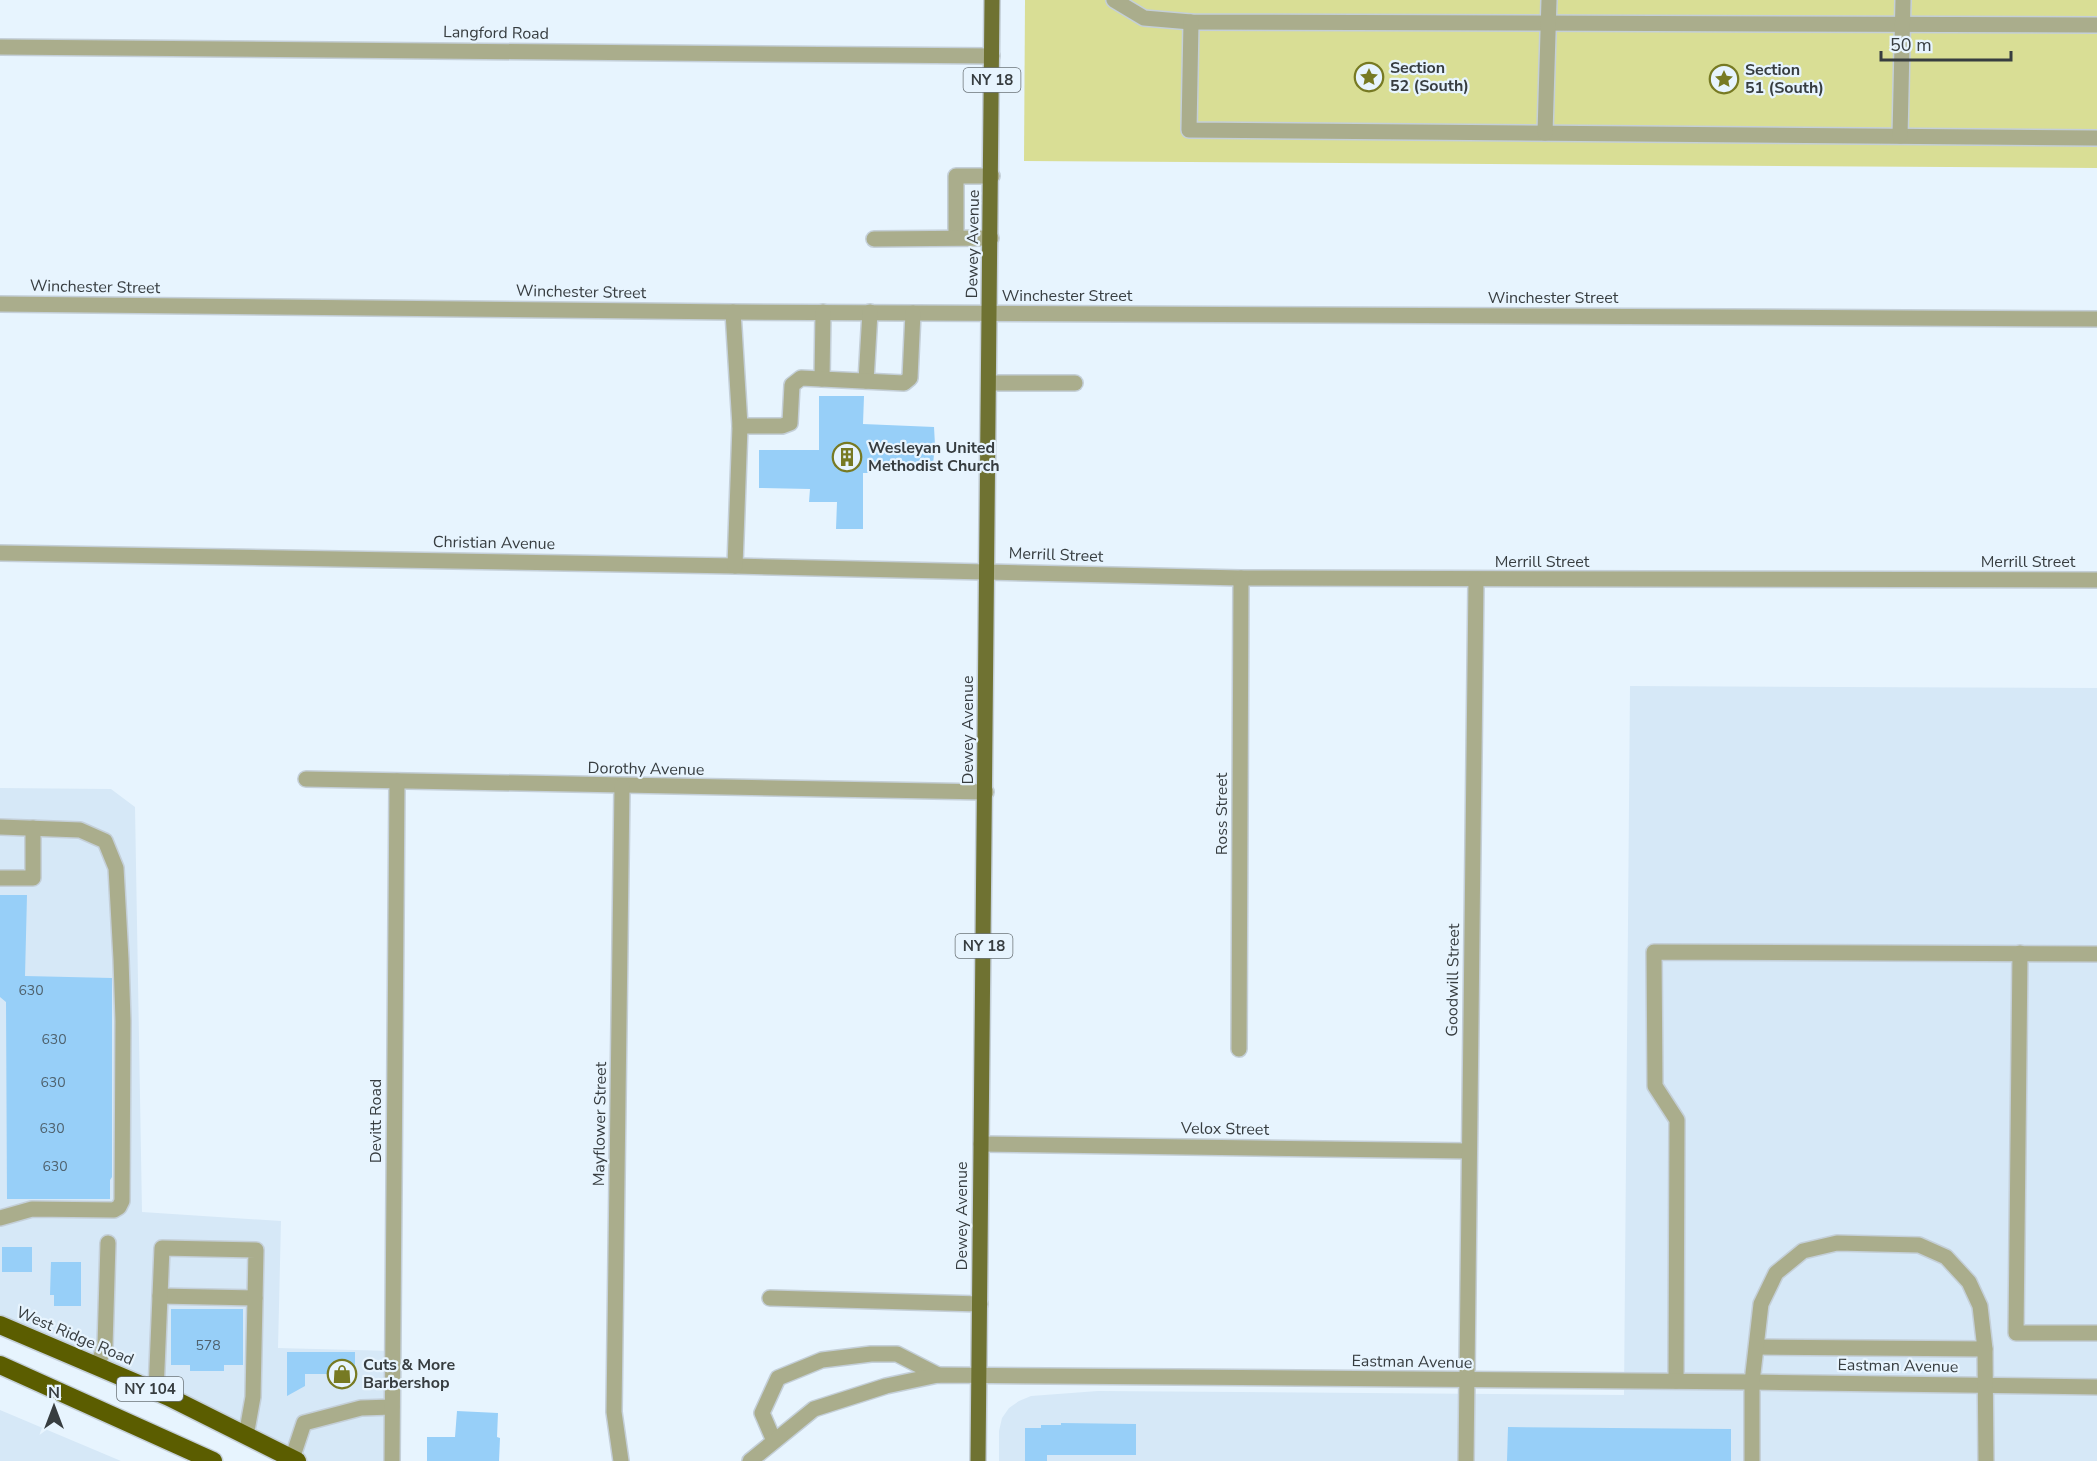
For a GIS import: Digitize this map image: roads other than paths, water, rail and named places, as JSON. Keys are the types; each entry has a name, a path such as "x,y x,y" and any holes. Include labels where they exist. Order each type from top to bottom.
{"highway":[{"name":"West Ridge Road","path":"0,1325 156,1392 294,1460"},
{"name":"NY 104","path":"0,1365 213,1461"}],"main road":[{"name":"Dewey Avenue","path":"978,1461 992,0"}],"street":[{"path":"1114,0 1144,18 1191,21 2097,25"},
{"path":"1545,133 1549,0"},
{"path":"1900,136 1903,0"},
{"path":"1191,21 1189,130 2097,138"},
{"name":"Langford Road","path":"0,47 992,56"},
{"path":"956,237 956,176 992,176"},
{"path":"874,238 991,238"},
{"name":"Winchester Street","path":"0,304 733,312 2097,319"},
{"path":"733,312 740,426 735,566"},
{"path":"822,312 822,379"},
{"path":"866,381 870,312"},
{"path":"740,426 782,426 790,423 792,385 801,378 904,382 910,378 913,313"},
{"path":"990,383 1075,383"},
{"name":"Christian Avenue","path":"0,553 987,572"},
{"name":"Merrill Street","path":"987,572 1241,578 1476,580 2097,580"},
{"name":"Ross Street","path":"1239,1050 1241,578"},
{"name":"Goodwill Street","path":"1466,1461 1476,580"},
{"name":"Dorothy Avenue","path":"306,779 986,792"},
{"name":"Devitt Road","path":"392,1461 397,781"},
{"name":"Mayflower Street","path":"621,1461 614,1412 622,786"},
{"path":"0,827 80,830 105,841 116,868 123,1021 122,1201 120,1207 114,1210 32,1209 0,1218"},
{"path":"0,878 33,878 33,828"},
{"path":"1676,1381 1677,1120 1655,1086 1654,952 2097,954"},
{"path":"2020,953 2016,1333 2097,1333"},
{"name":"Velox Street","path":"981,1144 1469,1151"},
{"path":"97,1366 105,1346 108,1243"},
{"path":"1752,1461 1752,1382 1761,1304 1776,1273 1803,1251 1837,1243 1919,1245 1946,1257 1969,1282 1980,1306 1985,1349 1986,1461"},
{"path":"156,1392 162,1248 256,1250 254,1397 246,1436"},
{"path":"160,1296 255,1298"},
{"path":"770,1298 980,1304"},
{"path":"1757,1347 1985,1349"},
{"path":"774,1441 762,1413 778,1378 822,1360 871,1354 897,1354 938,1375"},
{"name":"Eastman Avenue","path":"750,1461 814,1409 886,1386 938,1375 2097,1387"},
{"path":"294,1460 304,1423 361,1408 392,1407"}],"place":[{"name":"Section 52 (South)","path":"1369,77"},
{"name":"Section 51 (South)","path":"1724,79"},
{"name":"Wesleyan United Methodist Church","path":"847,457"},
{"name":"Cuts & More Barbershop","path":"342,1374"}]}
